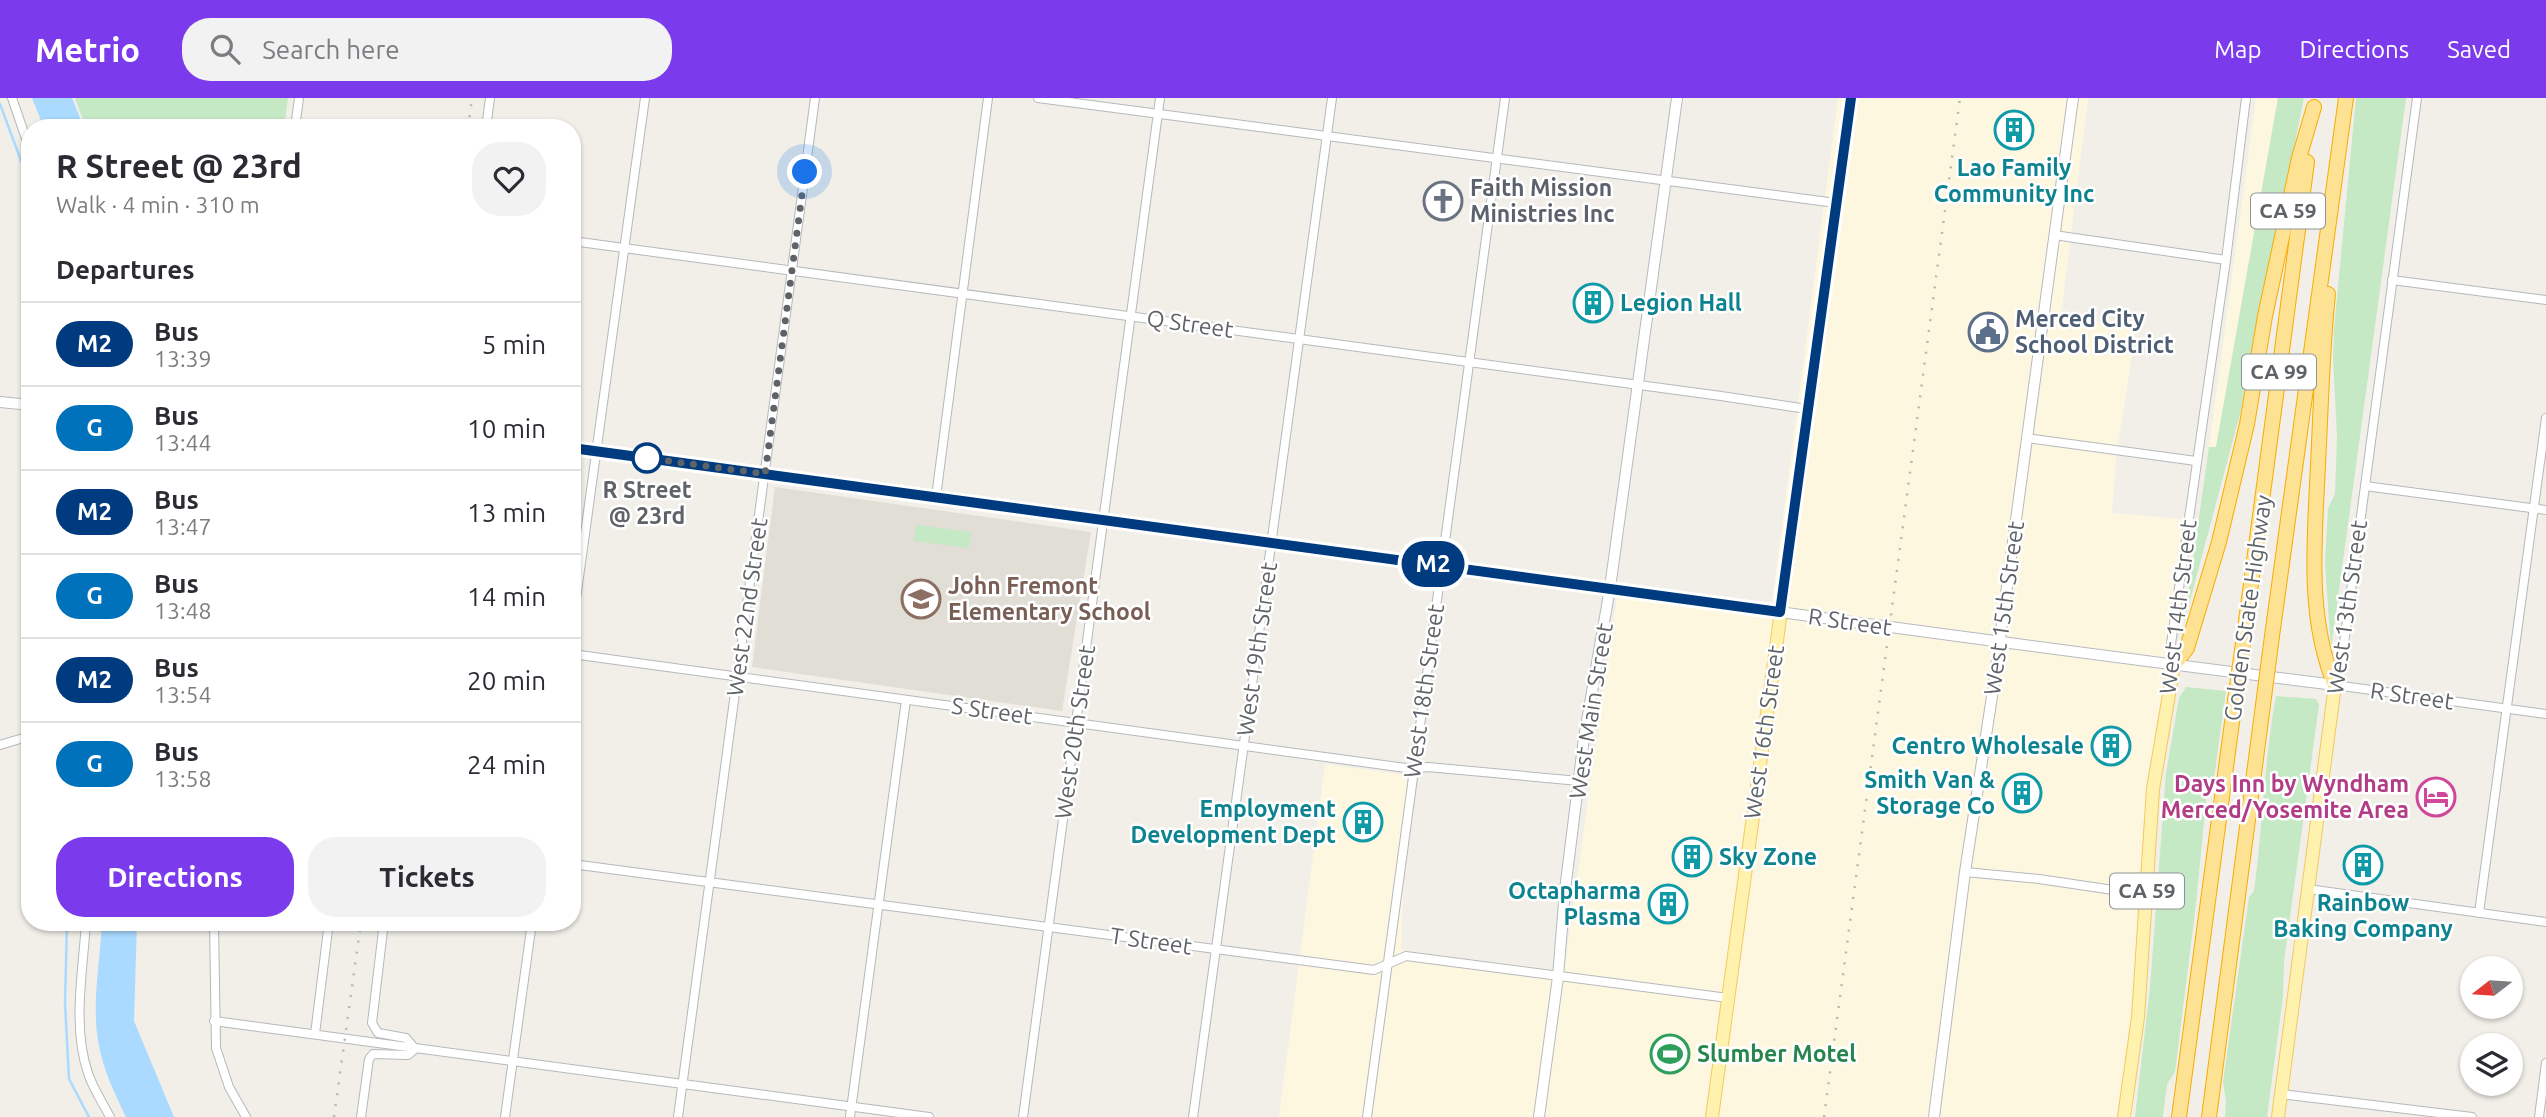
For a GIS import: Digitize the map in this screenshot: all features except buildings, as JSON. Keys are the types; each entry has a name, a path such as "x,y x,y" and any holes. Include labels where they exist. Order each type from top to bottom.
{"highway":[{"name":"Golden State Highway","path":"2209,1117 2346,98"},
{"name":"Golden State Highway","path":"2179,1117 2315,103"},
{"name":"CA 59","path":"2174,665 2187,649 2219,542 2247,424 2265,316 2299,158 2315,103"},
{"path":"2335,685 2326,663 2319,619 2315,588 2315,549 2323,351 2338,204 2337,161"}],"main road":[{"name":"West 16th Street","path":"1712,1117 1851,98"},
{"name":"West 14th Street","path":"2124,1117 2138,1017 2153,789 2174,665"},
{"name":"West 13th Street","path":"2278,1117 2335,685"}],"street":[{"path":"12,98 21,124"},
{"path":"296,119 299,98"},
{"path":"487,119 490,98"},
{"path":"581,562 645,98"},
{"name":"West 22nd Street","path":"678,1117 815,98"},
{"path":"936,497 988,98"},
{"path":"1038,98 1836,204"},
{"name":"West 20th Street","path":"1023,1117 1160,98"},
{"name":"West 19th Street","path":"1193,1117 1332,98"},
{"name":"West 18th Street","path":"1367,1117 1505,98"},
{"name":"West Main Street","path":"1539,1117 1558,977 1565,890 1579,780 1610,588 1677,98"},
{"name":"West 15th Street","path":"1934,1117 1965,872 2073,98"},
{"name":"West 14th Street","path":"2174,665 2171,644 2226,260 2246,98"},
{"name":"West 13th Street","path":"2335,685 2344,643 2417,98"},
{"path":"2054,235 2226,260"},
{"name":"Q Street","path":"581,242 1807,410"},
{"path":"2392,280 2546,300"},
{"path":"0,402 21,404"},
{"path":"2479,913 2546,418"},
{"path":"2027,438 2196,461"},
{"name":"R Street","path":"581,449 2546,714"},
{"path":"2365,486 2546,510"},
{"name":"S Street","path":"581,655 1413,769 1429,766 1579,780"},
{"path":"850,1117 906,700"},
{"path":"0,745 21,739"},
{"name":"T Street","path":"581,865 1374,970 1406,957 1728,998"},
{"path":"1965,872 2039,878 2147,895"},
{"path":"2308,890 2546,922"},
{"path":"85,931 80,1016 82,1044 88,1074 110,1117"},
{"path":"214,931 216,1048 221,1068 246,1117"},
{"path":"315,1034 328,931"},
{"path":"383,931 372,1023 378,1033 406,1038 415,1049"},
{"path":"505,1117 531,931"},
{"path":"214,1021 929,1117"},
{"path":"360,1117 369,1059 373,1054 408,1055 415,1049"},
{"path":"2539,1117 2546,1063"},
{"path":"2281,1094 2472,1117"}],"shaded area":[{"path":"1838,98 2088,98 2061,315 2136,329 2116,459 2112,513 2183,519 2163,687 2142,1027 2132,1117 1279,1117 1325,764 1407,775 1401,950 1564,971 1617,596 1772,602"},
{"path":"2256,98 2278,98 2216,448 2209,447"},
{"name":"John Fremont Elementary School","path":"775,487 1091,532 1062,711 752,667"}],"green space":[{"path":"75,98 288,98 285,119 83,119"},
{"path":"2278,98 2304,98 2240,414 2184,623 2209,447 2216,447"},
{"path":"2356,98 2406,98 2331,649 2325,564 2328,509 2335,494 2337,436 2334,329"},
{"path":"916,525 971,532 969,548 914,541"},
{"path":"2186,687 2226,691 2214,779 2207,791 2175,1072 2167,1084 2163,1117 2135,1117 2150,988 2166,773 2179,698"},
{"path":"2276,696 2316,699 2319,705 2284,961 2283,997 2267,1117 2225,1117 2223,1082 2249,897 2254,891"}],"water":[{"path":"32,98 72,98 80,119 40,119"},
{"path":"101,931 137,931 134,1021 174,1117 126,1117 101,1056 96,1016"}],"waterway":[{"path":"0,104 21,161"},
{"path":"67,931 65,1003 69,1079 89,1117"}],"railway":[{"path":"469,119 472,98"},
{"path":"1824,1117 1960,98"},
{"path":"334,1117 360,931"}],"bus line":[{"name":"M2","path":"581,449 1780,612 1851,98"}],"place":[{"name":"Lao Family Community Inc","path":"2014,130"},
{"name":"Faith Mission Ministries Inc","path":"1443,201"},
{"name":"Legion Hall","path":"1593,303"},
{"name":"Merced City School District","path":"1988,332"},
{"name":"R Street @ 23rd","path":"647,458"},
{"name":"John Fremont Elementary School","path":"921,599"},
{"name":"Centro Wholesale","path":"2111,746"},
{"name":"Smith Van & Storage Co","path":"2022,793"},
{"name":"Days Inn by Wyndham Merced/Yosemite Area","path":"2436,797"},
{"name":"Employment Development Dept","path":"1363,822"},
{"name":"Sky Zone","path":"1692,857"},
{"name":"Rainbow Baking Company","path":"2363,865"},
{"name":"Octapharma Plasma","path":"1668,904"},
{"name":"Slumber Motel","path":"1670,1054"}],"route":[{"path":"647,458 639,457 765,474 805,172"}]}
